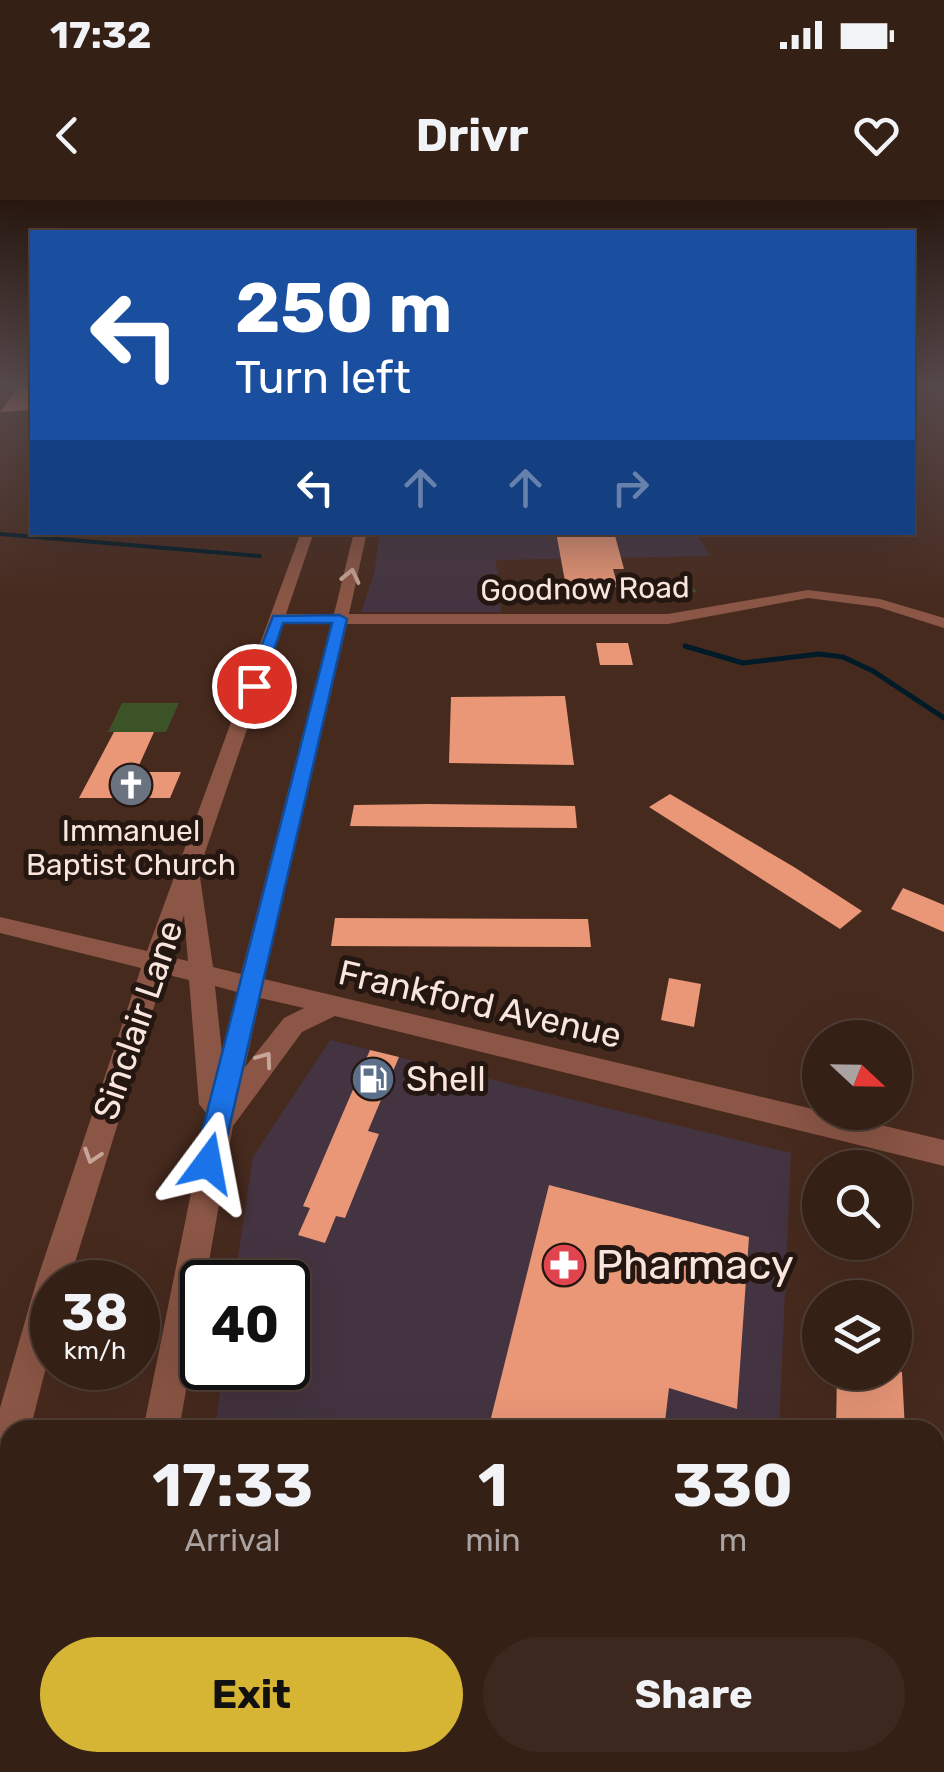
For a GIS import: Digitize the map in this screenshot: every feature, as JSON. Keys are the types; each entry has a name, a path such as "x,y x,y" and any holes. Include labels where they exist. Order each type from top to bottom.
{"street":[{"name":"Sinclair Lane","path":"59,1260 155,964 307,535"},
{"path":"163,1420 189,1254 215,1129 360,535"},
{"name":"Goodnow Road","path":"278,619 668,619 808,594 880,603 944,623"},
{"path":"191,865 215,1129"},
{"name":"Frankford Avenue","path":"0,925 944,1153"},
{"path":"215,1129 293,1025 330,1007"},
{"name":"Sinclair Lane","path":"15,1420 30,1366"}],"shaded area":[{"path":"380,535 697,535 710,556 496,560 501,612 361,612 374,573"},
{"path":"330,1040 791,1153 779,1420 216,1420 220,1390 310,1390 310,1260 237,1260 253,1157"}],"green space":[{"path":"684,578 697,592 639,597 629,583"},
{"path":"122,703 179,703 166,732 108,732"}],"building":[{"path":"557,535 615,535 624,569 613,569 618,587 566,587"},
{"path":"596,643 628,643 633,665 600,665"},
{"path":"565,696 574,765 449,763 451,697"},
{"name":"Immanuel Baptist Church","path":"114,732 154,732 136,772 181,772 170,798 79,798"},
{"path":"670,794 862,911 840,929 649,807"},
{"path":"354,805 575,806 577,828 350,826"},
{"path":"903,888 944,905 944,932 891,909"},
{"path":"335,918 588,919 591,947 331,946"},
{"path":"669,978 701,984 694,1027 661,1020"},
{"path":"370,1050 399,1057 368,1131 379,1134 345,1218 336,1216 325,1243 298,1235 310,1208 303,1206"},
{"path":"549,1185 749,1237 737,1409 669,1388 665,1420 490,1420"},
{"path":"837,1390 903,1390 904,1420 836,1420"}],"waterway":[{"path":"0,534 260,556"},
{"path":"685,646 743,663 819,654 843,657 873,671 944,718"}],"place":[{"name":"Immanuel Baptist Church","path":"131,785"},
{"name":"Shell","path":"373,1079"},
{"name":"Pharmacy","path":"564,1265"}],"route":[{"path":"208,1163 340,619 278,619 254,686"}]}
